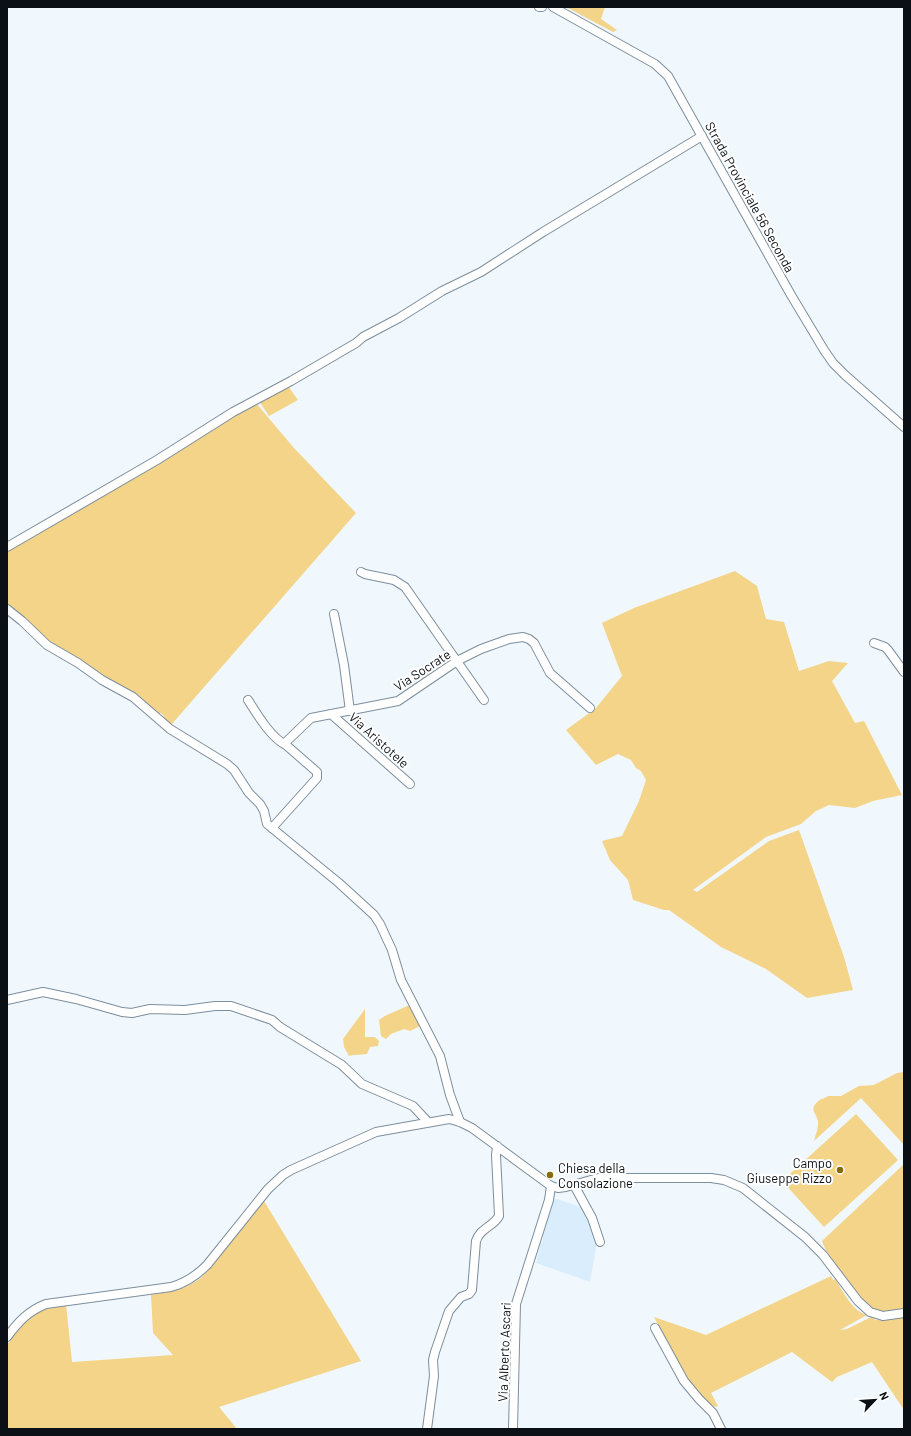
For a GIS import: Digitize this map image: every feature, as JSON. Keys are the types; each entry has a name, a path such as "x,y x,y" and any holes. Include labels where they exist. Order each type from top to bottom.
{"street":[{"name":"Strada Provinciale 56 Seconda","path":"553,7 655,64 661,69 674,86 791,295 824,350 833,363 845,375 904,427"},
{"path":"7,547 157,460 233,412 291,381 356,343 363,337 426,302 442,291 481,272 543,232 702,136"},
{"path":"361,572 394,580 405,588 484,700"},
{"path":"7,610 22,621 47,645 78,663 102,680 133,697 170,729 227,764 234,770 249,793 260,804 267,824 299,849 374,915 380,924 392,950 401,980 440,1056 450,1095 460,1122"},
{"path":"334,614 344,665 350,711"},
{"name":"Via Socrate","path":"286,745 287,741 311,718 398,701 457,661 481,649 509,639 523,637 529,638 534,643 550,673 590,708"},
{"path":"874,643 885,647 904,672"},
{"path":"248,700 260,718 281,742 317,772 318,775 317,778 272,828"},
{"name":"Via Aristotele","path":"331,714 410,784"},
{"path":"7,1000 43,992 71,997 122,1012 132,1013 150,1009 185,1010 215,1006 231,1006 272,1020 280,1027 342,1065 362,1084 412,1106 428,1122"},
{"path":"7,1337 21,1319 29,1312 46,1304 171,1287 182,1284 198,1274 207,1265 268,1189 283,1175 291,1170 376,1132 448,1119 460,1122 472,1128 552,1186 558,1188 590,1180 608,1178 711,1178 724,1180 743,1188 815,1246 832,1265 864,1308 877,1315 883,1316 904,1313"},
{"path":"427,1429 434,1376 433,1360 435,1352 450,1311 460,1297 469,1294 472,1290 476,1241 478,1235 482,1230 496,1222 499,1216 500,1211 496,1155 497,1146"},
{"path":"574,1185 592,1218 600,1242"},
{"name":"Via Alberto Ascari","path":"513,1429 516,1304 552,1186"},
{"path":"655,1328 684,1381 698,1399 713,1413 721,1429"}],"shaded area":[{"path":"566,7 605,7 601,19 617,30 613,32"},
{"path":"288,386 298,400 269,416 259,401"},
{"path":"256,403 294,448 356,513 171,725 162,719 164,716 161,713 157,715 49,643 7,606 7,550"},
{"path":"735,571 757,586 766,619 784,622 799,671 829,661 848,663 832,681 855,723 864,721 902,795 873,801 855,808 829,805 816,811 801,824 766,837 693,890 697,892 769,841 799,830 844,957 853,990 807,998 766,969 721,947 669,910 664,910 633,900 628,880 610,860 602,841 622,836 639,801 646,780 641,771 636,768 631,760 618,754 596,765 566,730 596,708 622,676 602,623 634,608"},
{"path":"407,1006 410,1006 420,1026 410,1031 404,1029 391,1034 386,1039 381,1036 379,1020"},
{"path":"365,1009 365,1037 375,1037 379,1041 378,1046 370,1047 367,1054 349,1056 344,1047 343,1039"},
{"path":"904,1072 904,1145 861,1098 814,1141 818,1121 814,1107 817,1102 828,1096 841,1096 859,1086 874,1085 897,1073"},
{"name":"Campo Giuseppe Rizzo","path":"856,1114 898,1160 824,1227 782,1181"},
{"path":"904,1164 904,1309 886,1312 879,1311 865,1304 826,1251 822,1241"},
{"path":"557,1199 584,1208 597,1242 590,1282 536,1263 541,1242 542,1243 543,1240 543,1237 541,1237 552,1200"},
{"path":"264,1201 361,1361 219,1407 237,1429 7,1429 7,1345 21,1324 31,1314 49,1307 66,1304 72,1362 173,1355 153,1333 151,1295 184,1287 202,1277"},
{"path":"831,1276 833,1280 835,1279 852,1305 867,1315 840,1330 847,1329 871,1317 876,1320 904,1316 904,1410 872,1362 837,1377 832,1382 792,1352 711,1393 718,1406 715,1407 700,1398 686,1379 654,1317 706,1335"}],"place":[{"name":"Campo Giuseppe Rizzo","path":"840,1170"},
{"name":"Chiesa della Consolazione","path":"550,1175"}]}
